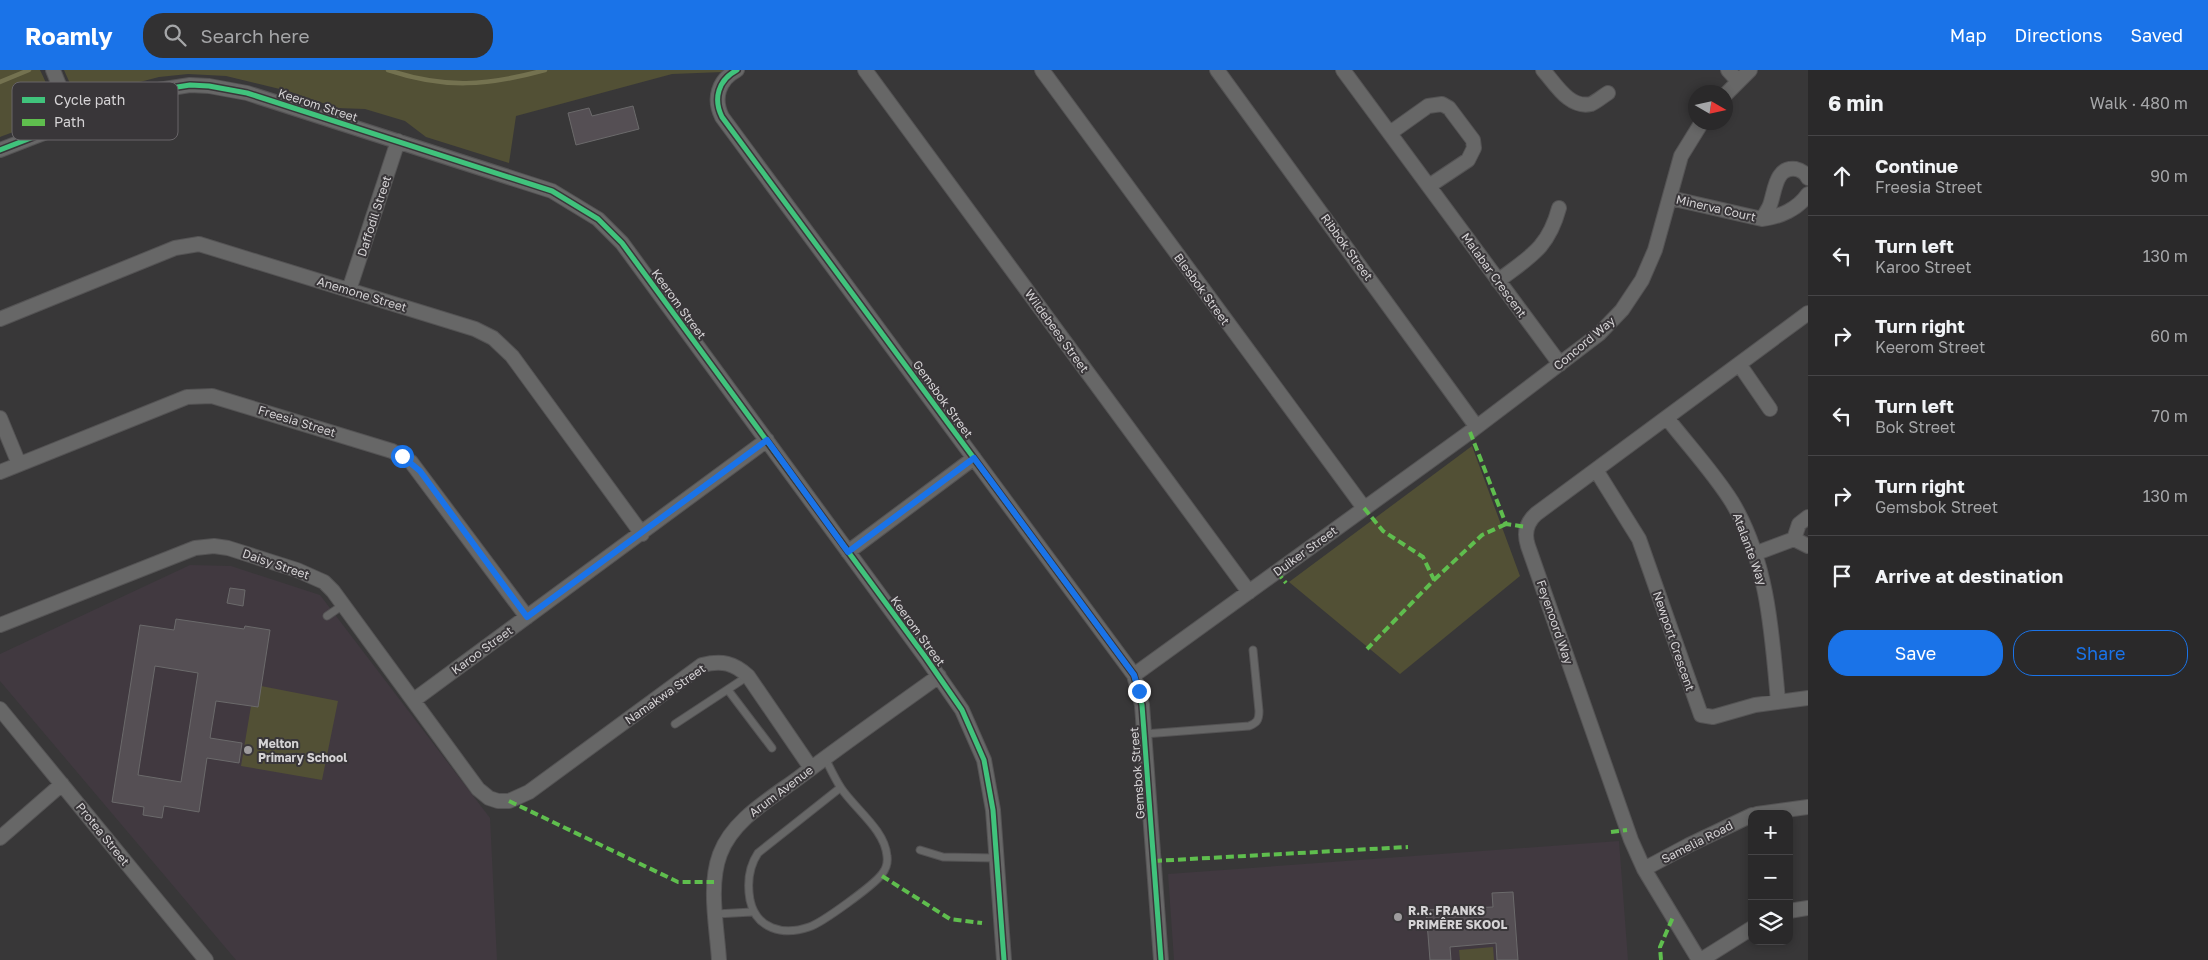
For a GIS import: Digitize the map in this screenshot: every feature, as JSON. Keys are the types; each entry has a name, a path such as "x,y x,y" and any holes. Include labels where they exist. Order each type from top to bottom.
{"street":[{"path":"53,70 58,82"},
{"name":"Gemsbok Street","path":"737,70 725,78 718,93 717,101 722,117 1134,675 1142,705 1161,960"},
{"name":"Wildebees Street","path":"865,70 1249,592"},
{"name":"Blesbok Street","path":"1042,70 1364,508"},
{"name":"Ribbok Street","path":"1217,70 1476,426"},
{"name":"Malabar Crescent","path":"1343,70 1560,364"},
{"path":"1543,70 1566,96 1575,103 1592,104 1608,93"},
{"path":"1733,75 1750,70"},
{"name":"Keerom Street","path":"178,87 209,86 247,93 552,191 598,219 622,243 962,710 984,760 989,783 1004,960"},
{"path":"1390,134 1428,106 1442,104 1449,108 1473,140 1474,148 1468,160 1429,186"},
{"name":"Concord Way","path":"1476,426 1599,334 1622,310 1642,280 1655,250 1681,156 1697,130"},
{"name":"Keerom Street","path":"0,150 24,140"},
{"name":"Daffodil Street","path":"349,290 398,141"},
{"name":"Minerva Court","path":"1762,219 1770,205 1777,181 1782,173 1790,169 1797,169 1806,174 1808,178"},
{"name":"Minerva Court","path":"1670,198 1762,219 1776,217 1793,209 1808,194"},
{"path":"1498,281 1540,250 1554,224 1559,208"},
{"name":"Anemone Street","path":"0,319 186,244 213,246 475,329 498,342 512,356 642,534"},
{"name":"Feyenoord Way","path":"1700,960 1644,869 1631,840 1526,540 1527,527 1532,518 1808,314"},
{"path":"1739,364 1770,410"},
{"name":"Freesia Street","path":"0,472 187,397 212,396 230,400 392,451 411,462 420,471 527,617"},
{"path":"0,418 19,464"},
{"name":"Atalante Way","path":"1667,418 1731,500 1754,554 1771,619 1778,701"},
{"name":"Duiker Street","path":"1134,675 1476,426"},
{"name":"Karoo Street","path":"414,700 642,534 767,440"},
{"path":"848,552 974,458"},
{"name":"Newport Crescent","path":"1596,470 1639,539 1701,715 1713,716 1754,705 1808,698"},
{"path":"1754,554 1794,538 1799,524 1808,517"},
{"path":"1794,538 1808,546"},
{"name":"Daisy Street","path":"0,626 181,552 214,546 228,548 313,576 324,582 343,605 478,789 489,798 498,801 509,801 519,798"},
{"name":"Namakwa Street","path":"519,798 702,665 715,662 726,662 748,676 812,768"},
{"name":"Arum Avenue","path":"719,960 714,878 725,842 746,817 939,676"},
{"name":"Protea Street","path":"0,709 206,960"},
{"path":"0,838 62,784"},
{"path":"1786,810 1808,807"},
{"name":"Samelia Road","path":"1644,869 1748,817"},
{"path":"1793,911 1808,908"},
{"path":"1700,960 1748,930"}],"lane":[{"path":"327,616 343,605"},
{"path":"1144,734 1249,726 1256,723 1260,718 1253,650"},
{"path":"675,724 748,676"},
{"path":"728,690 772,748"},
{"path":"825,758 840,788 885,846 887,867 882,876 812,927 803,930 788,930 765,925 752,912 748,887 751,863 758,853 840,788"},
{"path":"920,850 943,858 996,858"},
{"path":"716,914 752,912"}],"shaded area":[{"path":"0,70 40,70 46,82 12,82 12,133 0,137"},
{"path":"64,70 726,70 723,72 672,74 516,116 509,163 426,137 405,121 365,109 337,108 288,91 226,76 188,74 159,77 140,82 70,82"},
{"path":"1472,446 1520,576 1400,674 1289,582"},
{"name":"Melton Primary School","path":"190,565 231,566 320,595 490,818 497,960 236,960 0,681 0,654"},
{"path":"261,686 338,701 322,780 241,766 251,706 258,706"},
{"name":"R.R. FRANKS PRIMÊRE SKOOL","path":"1619,841 1628,960 1174,960 1168,874"},
{"path":"1493,947 1494,960 1460,960 1459,950"}],"building":[{"path":"633,106 639,129 576,145 568,113 589,108 592,116"},
{"path":"230,588 245,590 243,606 227,603"},
{"path":"176,619 244,629 245,626 270,630 258,707 216,701 210,738 242,743 239,763 207,758 199,812 164,806 162,818 143,815 144,807 112,802 140,625 174,630","holes":["155,666 198,673 181,782 138,775"]},
{"path":"1513,892 1518,960 1497,960 1496,943 1450,947 1451,960 1430,960 1426,910 1493,907 1492,893"}],"waterway":[{"path":"0,82 29,70"},
{"path":"388,70 447,83 485,82 545,70"}],"marked path":[{"path":"1470,432 1506,524 1527,527"},
{"path":"1364,508 1383,531 1423,557 1434,580 1367,649"},
{"path":"1434,580 1482,535 1506,524"},
{"path":"1277,572 1286,583"},
{"path":"509,801 678,882 714,882"},
{"path":"1611,832 1627,830"},
{"path":"1154,861 1408,847"},
{"path":"882,876 950,919 982,923"},
{"path":"1661,960 1660,947 1673,917"}],"cycle path":[{"path":"737,70 725,79 719,90 718,103 722,117 1134,675 1142,705 1161,960"},
{"path":"178,87 190,85 209,86 247,93 552,191 598,219 622,243 926,658 962,710 984,760 993,810 1004,960"},
{"path":"0,150 26,140"}],"place":[{"name":"Melton Primary School","path":"248,750"},
{"name":"R.R. FRANKS PRIMÊRE SKOOL","path":"1398,917"}],"route":[{"path":"402,456 420,471 527,617 767,440 848,552 974,458 1134,675 1139,691"}]}
